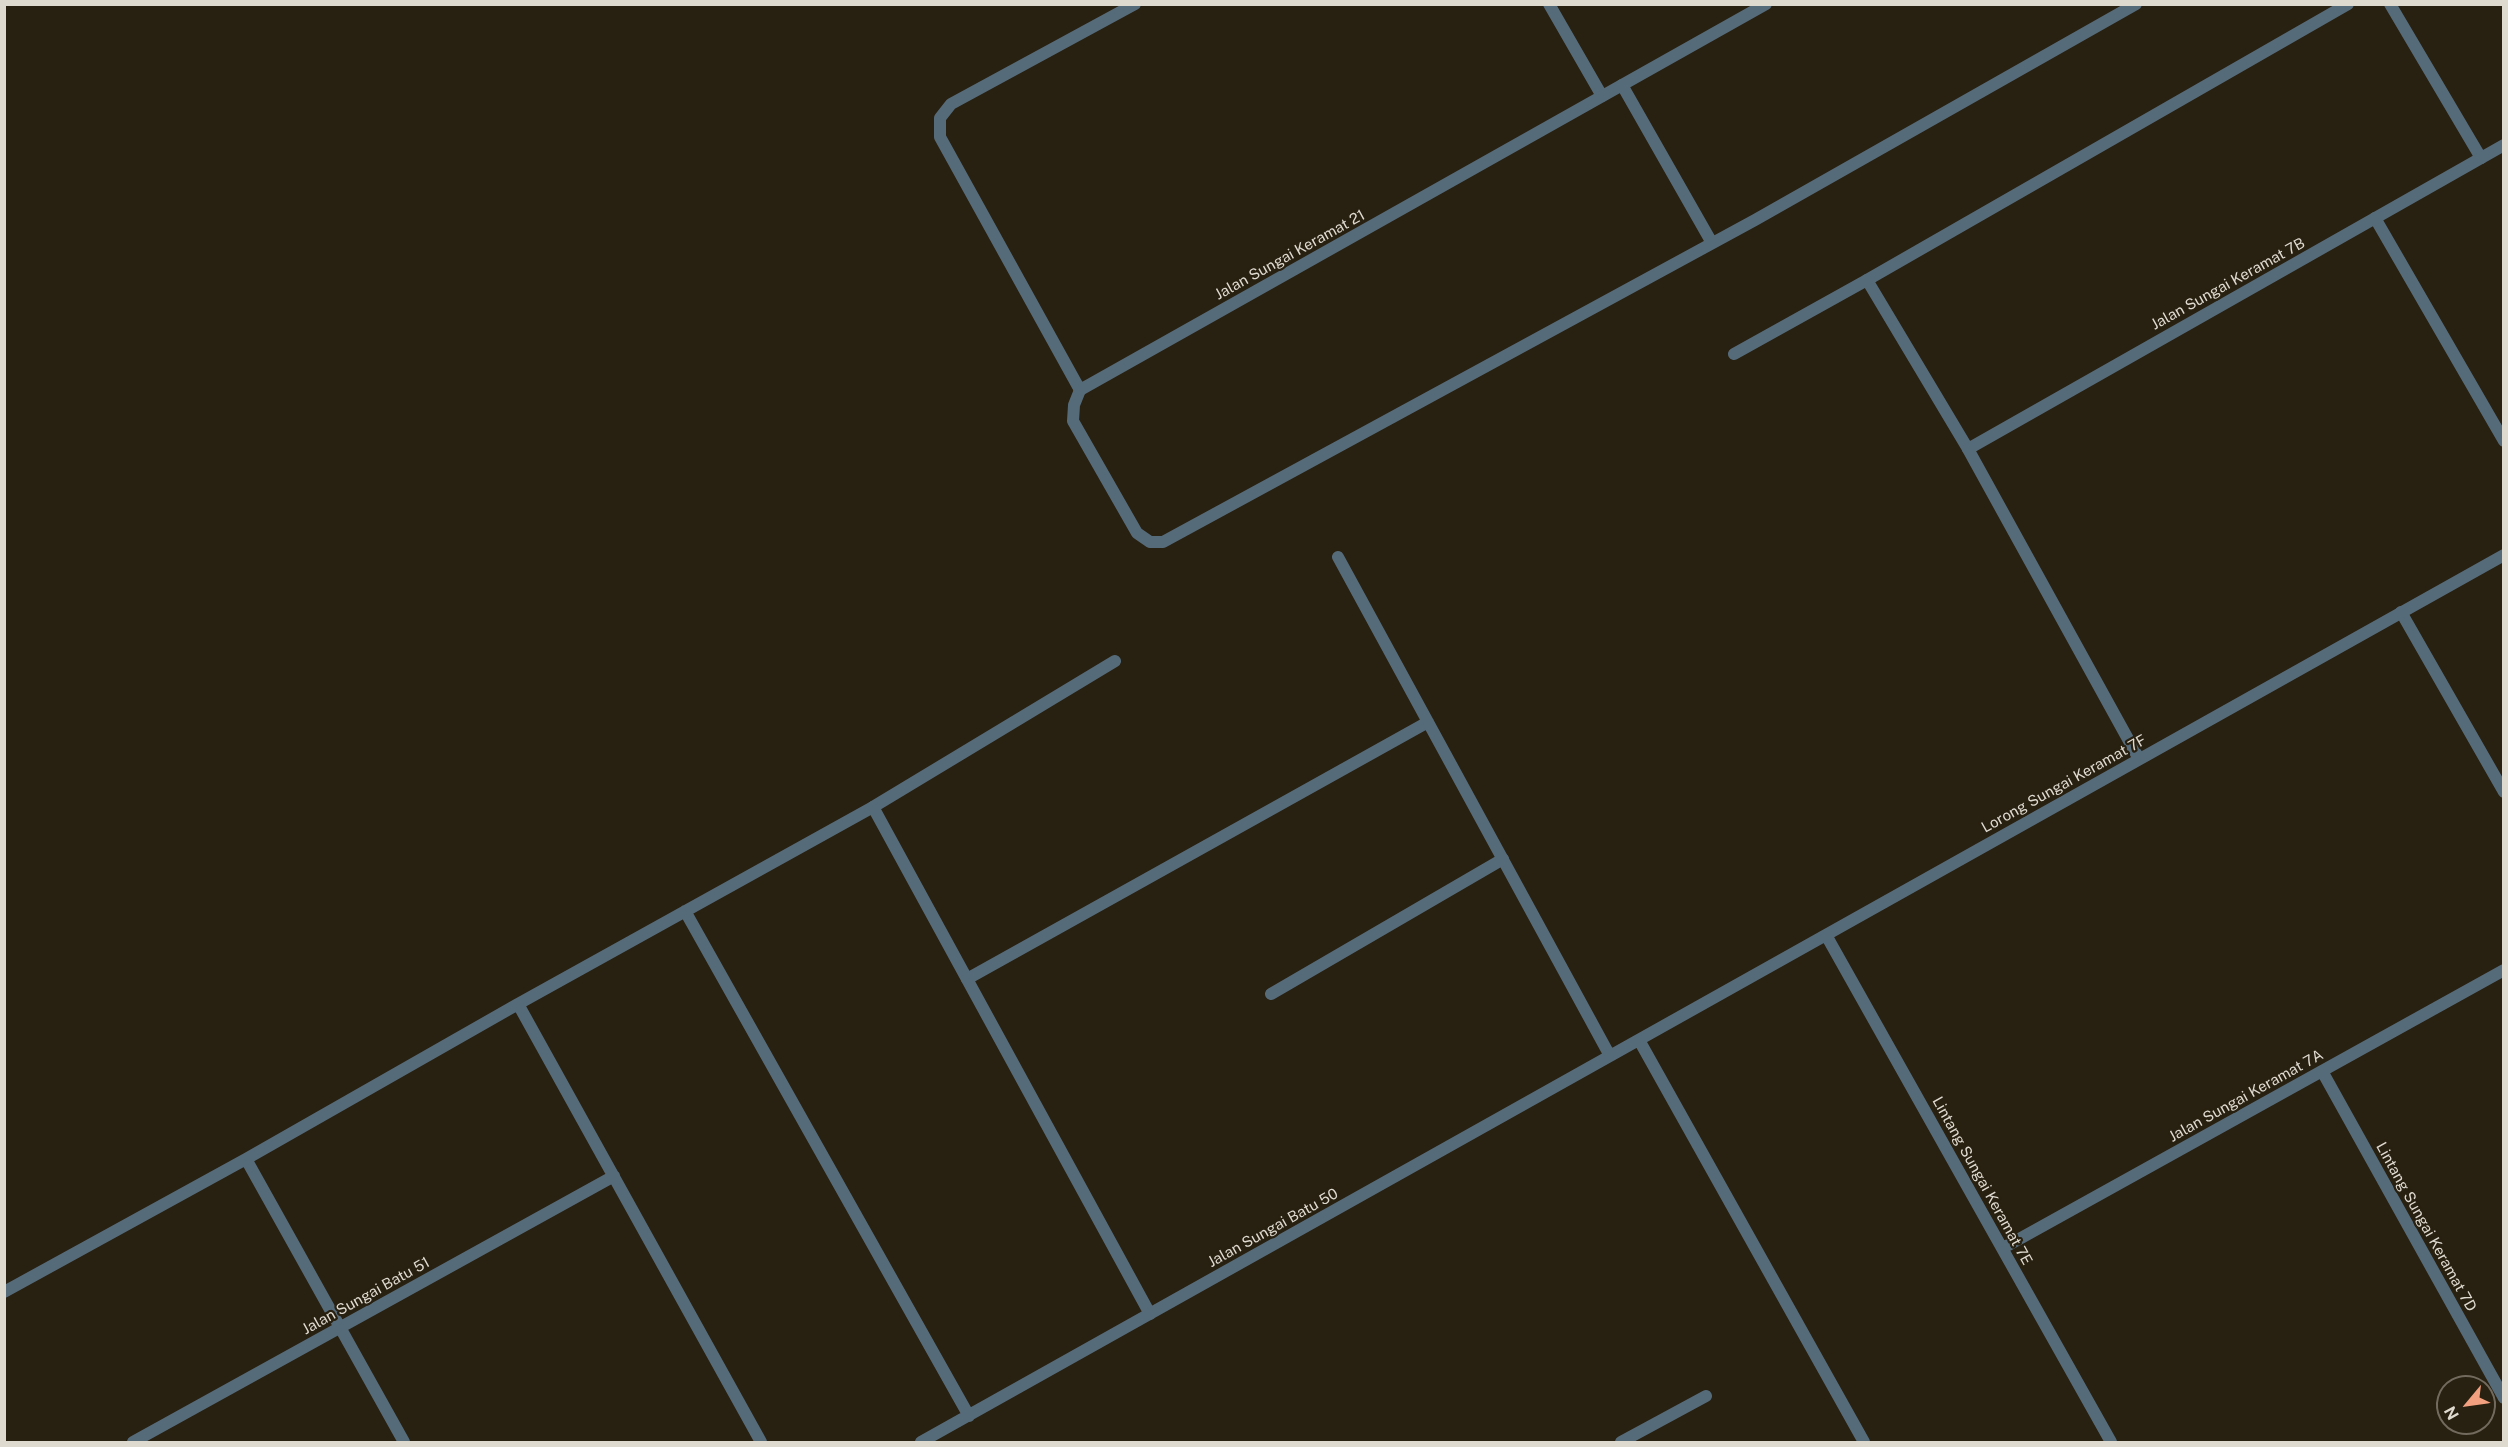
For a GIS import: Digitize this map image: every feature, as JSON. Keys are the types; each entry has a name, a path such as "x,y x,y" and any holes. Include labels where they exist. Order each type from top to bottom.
{"street":[{"path":"1135,4 951,104 940,118 940,137 1080,390 1074,405 1073,421 1137,533 1150,542 1163,542 1712,243 2136,4"},
{"path":"1549,4 1602,96"},
{"name":"Jalan Sungai Keramat 21","path":"1080,390 1766,4"},
{"path":"1734,354 2348,4"},
{"path":"2390,4 2481,158"},
{"path":"1622,85 1712,243"},
{"name":"Jalan Sungai Keramat 7B","path":"1968,448 2504,145"},
{"path":"2375,218 2504,441"},
{"path":"1867,280 1968,448 2139,759"},
{"name":"Lorong Sungai Keramat 7F","path":"1639,1040 2504,555"},
{"path":"1338,557 1610,1056"},
{"path":"2401,612 2504,792"},
{"path":"4,1292 246,1159 518,1004 873,807 1115,660"},
{"path":"967,979 1428,723"},
{"path":"873,807 1150,1314"},
{"path":"1271,994 1503,859"},
{"path":"685,911 969,1416"},
{"name":"Lintang Sungai Keramat 7E","path":"1826,935 2111,1443"},
{"name":"Jalan Sungai Keramat 7A","path":"2003,1248 2504,970"},
{"path":"518,1004 761,1443"},
{"path":"1639,1040 1864,1443"},
{"name":"Jalan Sungai Batu 50","path":"921,1443 1639,1040"},
{"name":"Lintang Sungai Keramat 7D","path":"2322,1071 2504,1398"},
{"path":"246,1159 342,1327 404,1443"},
{"name":"Jalan Sungai Batu 51","path":"134,1443 614,1176"},
{"path":"1621,1443 1706,1396"}]}
